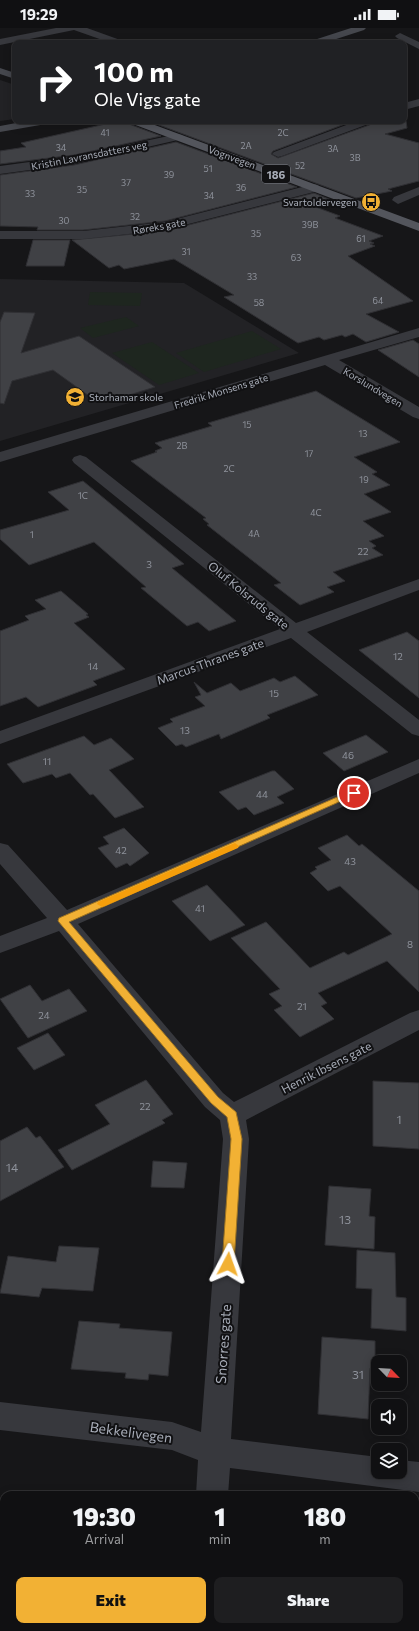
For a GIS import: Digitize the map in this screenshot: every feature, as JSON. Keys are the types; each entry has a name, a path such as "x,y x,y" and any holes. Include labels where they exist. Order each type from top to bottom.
{"main road":[{"path":"323,40 361,28"},
{"path":"0,71 12,75"},
{"path":"0,129 29,124"},
{"name":"Vognvegen","path":"142,124 419,227"}],"street":[{"path":"0,42 71,28"},
{"path":"78,28 112,40"},
{"path":"400,36 419,46"},
{"path":"407,106 419,102"},
{"path":"278,154 358,124"},
{"name":"Kristin Lavransdatters veg","path":"0,170 74,160 178,137"},
{"name":"Røreks gate","path":"0,235 83,235 165,226 314,188"},
{"path":"398,200 419,191"},
{"name":"Fredrik Monsens gate","path":"0,457 419,332"},
{"name":"Korslundvegen","path":"328,360 419,414"},
{"name":"Oluf Kolsruds gate","path":"80,460 419,730"},
{"name":"Marcus Thranes gate","path":"0,738 419,584"},
{"path":"0,945 63,921 419,765"},
{"path":"0,850 63,921 214,1100 232,1115"},
{"name":"Henrik Ibsens gate","path":"232,1115 419,1020"},
{"name":"Snorres gate","path":"212,1491 236,1139 232,1115"},
{"name":"Bekkelivegen","path":"0,1416 172,1436 216,1452 371,1471"},
{"name":"Bekkelivegen","path":"407,1476 419,1477"}],"shaded area":[{"path":"0,80 12,84 12,119 0,121"},
{"name":"Storhamar skole","path":"0,279 184,283 299,353 0,441"},
{"path":"90,292 142,293 140,306 88,305"},
{"path":"126,317 139,326 93,338 80,328"},
{"path":"252,331 281,349 204,372 176,353"},
{"path":"152,342 199,373 159,385 112,353"}],"building":[{"path":"106,124 129,124 161,136 74,155 0,164 0,151 26,147 21,143"},
{"path":"156,124 345,124 273,151 271,154 278,158 372,124 406,124 407,128 385,134 419,143 419,181 388,189 392,191 356,198"},
{"path":"176,142 297,187 165,221 83,230 37,230 38,227 0,226 0,175 74,165"},
{"path":"314,193 336,202 313,206 340,216 335,218 383,236 369,241 374,243 370,244 375,246 348,256 413,301 366,314 399,332 366,342 353,334 345,337 342,335 324,340 319,337 298,343 224,297 234,295 174,259 124,269 119,265 109,268 72,240 165,231"},
{"path":"33,240 70,240 64,266 26,266"},
{"path":"4,312 35,313 21,353 79,336 155,387 110,401 102,395 92,398 53,370 12,381 4,404 0,403 0,322"},
{"path":"413,340 419,344 419,377 378,350"},
{"path":"316,391 400,442 354,457 377,472 372,474 390,485 364,494 391,512 363,521 384,536 369,541 376,546 372,548 383,555 333,572 345,581 327,587 334,592 300,605 274,585 281,583 207,525 209,524 203,519 206,518 131,461 157,452 155,451 162,448 155,443 212,426 208,423"},
{"path":"83,481 184,564 172,568 236,621 209,631 198,622 187,626 141,588 146,587 94,542 29,565 0,539 0,530 69,510 48,492"},
{"path":"61,591 88,614 86,615 89,617 74,623 125,669 93,681 97,685 38,707 26,697 0,706 0,631 29,620 25,616 46,609 35,600"},
{"path":"407,632 419,641 419,698 359,650"},
{"path":"295,676 318,695 267,715 270,718 221,739 219,734 186,747 182,744 176,746 158,728 173,722 170,719 205,706 195,697 201,695 194,682 207,693 231,683 240,691 274,678 280,682"},
{"path":"366,735 388,752 344,771 323,753"},
{"path":"84,736 94,745 111,738 134,759 109,770 144,807 115,818 93,794 90,795 70,773 56,778 52,774 23,783 7,764"},
{"path":"275,771 294,789 277,797 284,803 254,815 246,807 238,810 219,792"},
{"path":"124,828 149,853 130,866 127,863 116,868 98,848 109,844 103,837"},
{"path":"347,835 359,846 362,844 419,891 419,992 387,961 318,993 327,1003 321,1006 334,1019 300,1037 274,1010 282,1006 269,994 280,989 231,938 266,922 310,968 344,952 348,955 392,934 340,886 328,891 310,873 317,869 315,867 331,860 318,848"},
{"path":"207,885 245,925 210,941 172,901"},
{"path":"30,985 42,1001 69,989 87,1011 28,1038 0,999"},
{"path":"48,1033 65,1055 34,1070 17,1048"},
{"path":"146,1080 173,1114 162,1120 165,1123 72,1170 58,1150 110,1124 95,1105"},
{"path":"373,1081 419,1083 419,1149 373,1146"},
{"path":"27,1127 36,1138 40,1136 64,1167 0,1201 0,1141"},
{"path":"153,1161 187,1163 184,1188 151,1187"},
{"path":"329,1186 371,1189 369,1216 375,1217 374,1249 325,1245"},
{"path":"59,1246 99,1248 93,1291 42,1288 39,1297 0,1293 8,1256 56,1262"},
{"path":"357,1250 395,1253 396,1297 406,1298 406,1331 371,1328 372,1289 356,1288"},
{"path":"79,1321 120,1324 119,1328 172,1332 168,1376 149,1374 148,1380 125,1378 126,1373 71,1369"},
{"path":"322,1337 375,1341 375,1355 371,1355 368,1419 318,1414"}],"slow traffic":[{"path":"102,904 235,846"}],"place":[{"name":"Svartoldervegen","path":"371,202"},
{"name":"Storhamar skole","path":"75,397"}],"route":[{"path":"228,1264 236,1139 232,1115 214,1100 63,921 354,793"}]}
